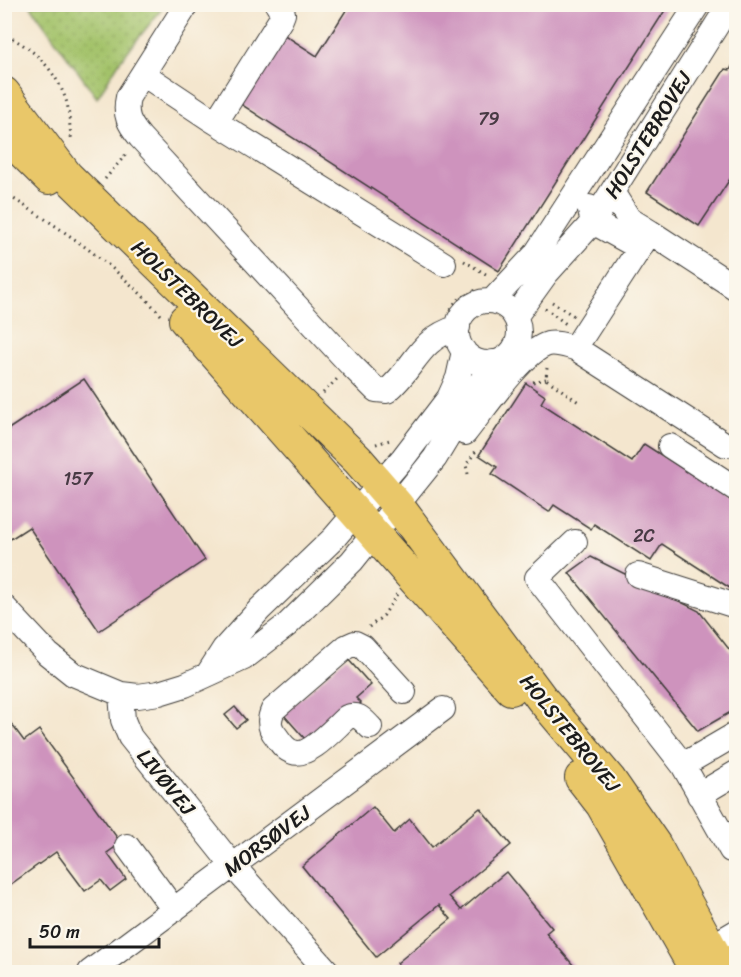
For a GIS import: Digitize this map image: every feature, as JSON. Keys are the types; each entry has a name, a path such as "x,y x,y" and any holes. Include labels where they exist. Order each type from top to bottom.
{"main road":[{"name":"HOLSTEBROVEJ","path":"4,93 67,176 358,460 389,495 542,699 610,780 655,845 712,957"},
{"name":"HOLSTEBROVEJ","path":"4,134 131,262 204,340 536,717 712,957"}],"street":[{"path":"187,4 128,97 125,109 126,118 140,137 376,390 387,391 400,381 422,348 441,332 458,327"},
{"path":"216,122 281,19 283,14 277,4"},
{"name":"HOLSTEBROVEJ","path":"492,301 535,255 698,4"},
{"name":"HOLSTEBROVEJ","path":"515,317 546,274 593,222 730,4"},
{"path":"143,74 444,264"},
{"path":"636,102 633,123 586,197 593,222 645,240 736,288"},
{"path":"612,192 645,240"},
{"path":"575,348 645,240"},
{"path":"492,301 509,309 515,317 519,336 516,345 503,359 494,362 477,361 464,351 457,335 458,327 460,318 474,304 492,301"},
{"path":"435,458 446,457 522,362 536,350 549,344 561,344 575,348 726,446"},
{"path":"389,495 403,458 449,398 458,378 464,351"},
{"path":"4,608 13,632 48,654 73,674 121,694 138,696 159,693 185,685 244,658 287,625 352,561 366,523 389,495 435,458 494,362"},
{"path":"670,446 736,489"},
{"path":"575,542 537,578 683,765 731,850"},
{"path":"638,575 736,606"},
{"path":"351,646 273,710 269,721 270,726 285,748 298,753 308,751 347,717 360,716 370,727"},
{"name":"MORSØVEJ","path":"90,972 435,715 404,692 363,647 351,646"},
{"name":"LIVØVEJ","path":"121,694 123,720 130,737 233,866 328,972"},
{"path":"683,765 736,734"},
{"path":"699,795 736,773"},
{"path":"127,846 174,910"}],"path":[{"path":"7,36 22,43 55,75 66,101 73,148"},
{"path":"103,181 140,137"},
{"path":"319,397 356,370"},
{"path":"351,646 365,630 384,615 393,597"}],"green space":[{"path":"30,5 165,5 120,61 97,98"}],"building":[{"path":"350,4 669,4 499,271 236,101 280,32 317,56"},
{"path":"736,59 736,170 699,226 647,192 725,69 730,70"},
{"path":"84,379 205,560 99,631 29,527 9,540 4,534 4,432"},
{"path":"526,383 545,396 541,403 632,462 644,444 736,503 736,592 662,544 651,561 594,524 591,529 554,505 549,512 492,474 497,467 479,455"},
{"path":"591,557 699,611 736,658 736,709 698,731 569,573"},
{"path":"346,657 371,685 356,698 361,703 312,747 283,714"},
{"path":"235,707 246,720 236,728 225,715"},
{"path":"4,714 24,741 39,730 121,843 107,853 126,879 110,891 101,880 85,891 56,852 4,889"},
{"path":"373,807 394,833 410,819 432,847 480,808 511,845 449,896 461,910 506,872 552,928 546,933 579,972 405,972 397,963 451,919 439,905 376,957 302,866"}]}
